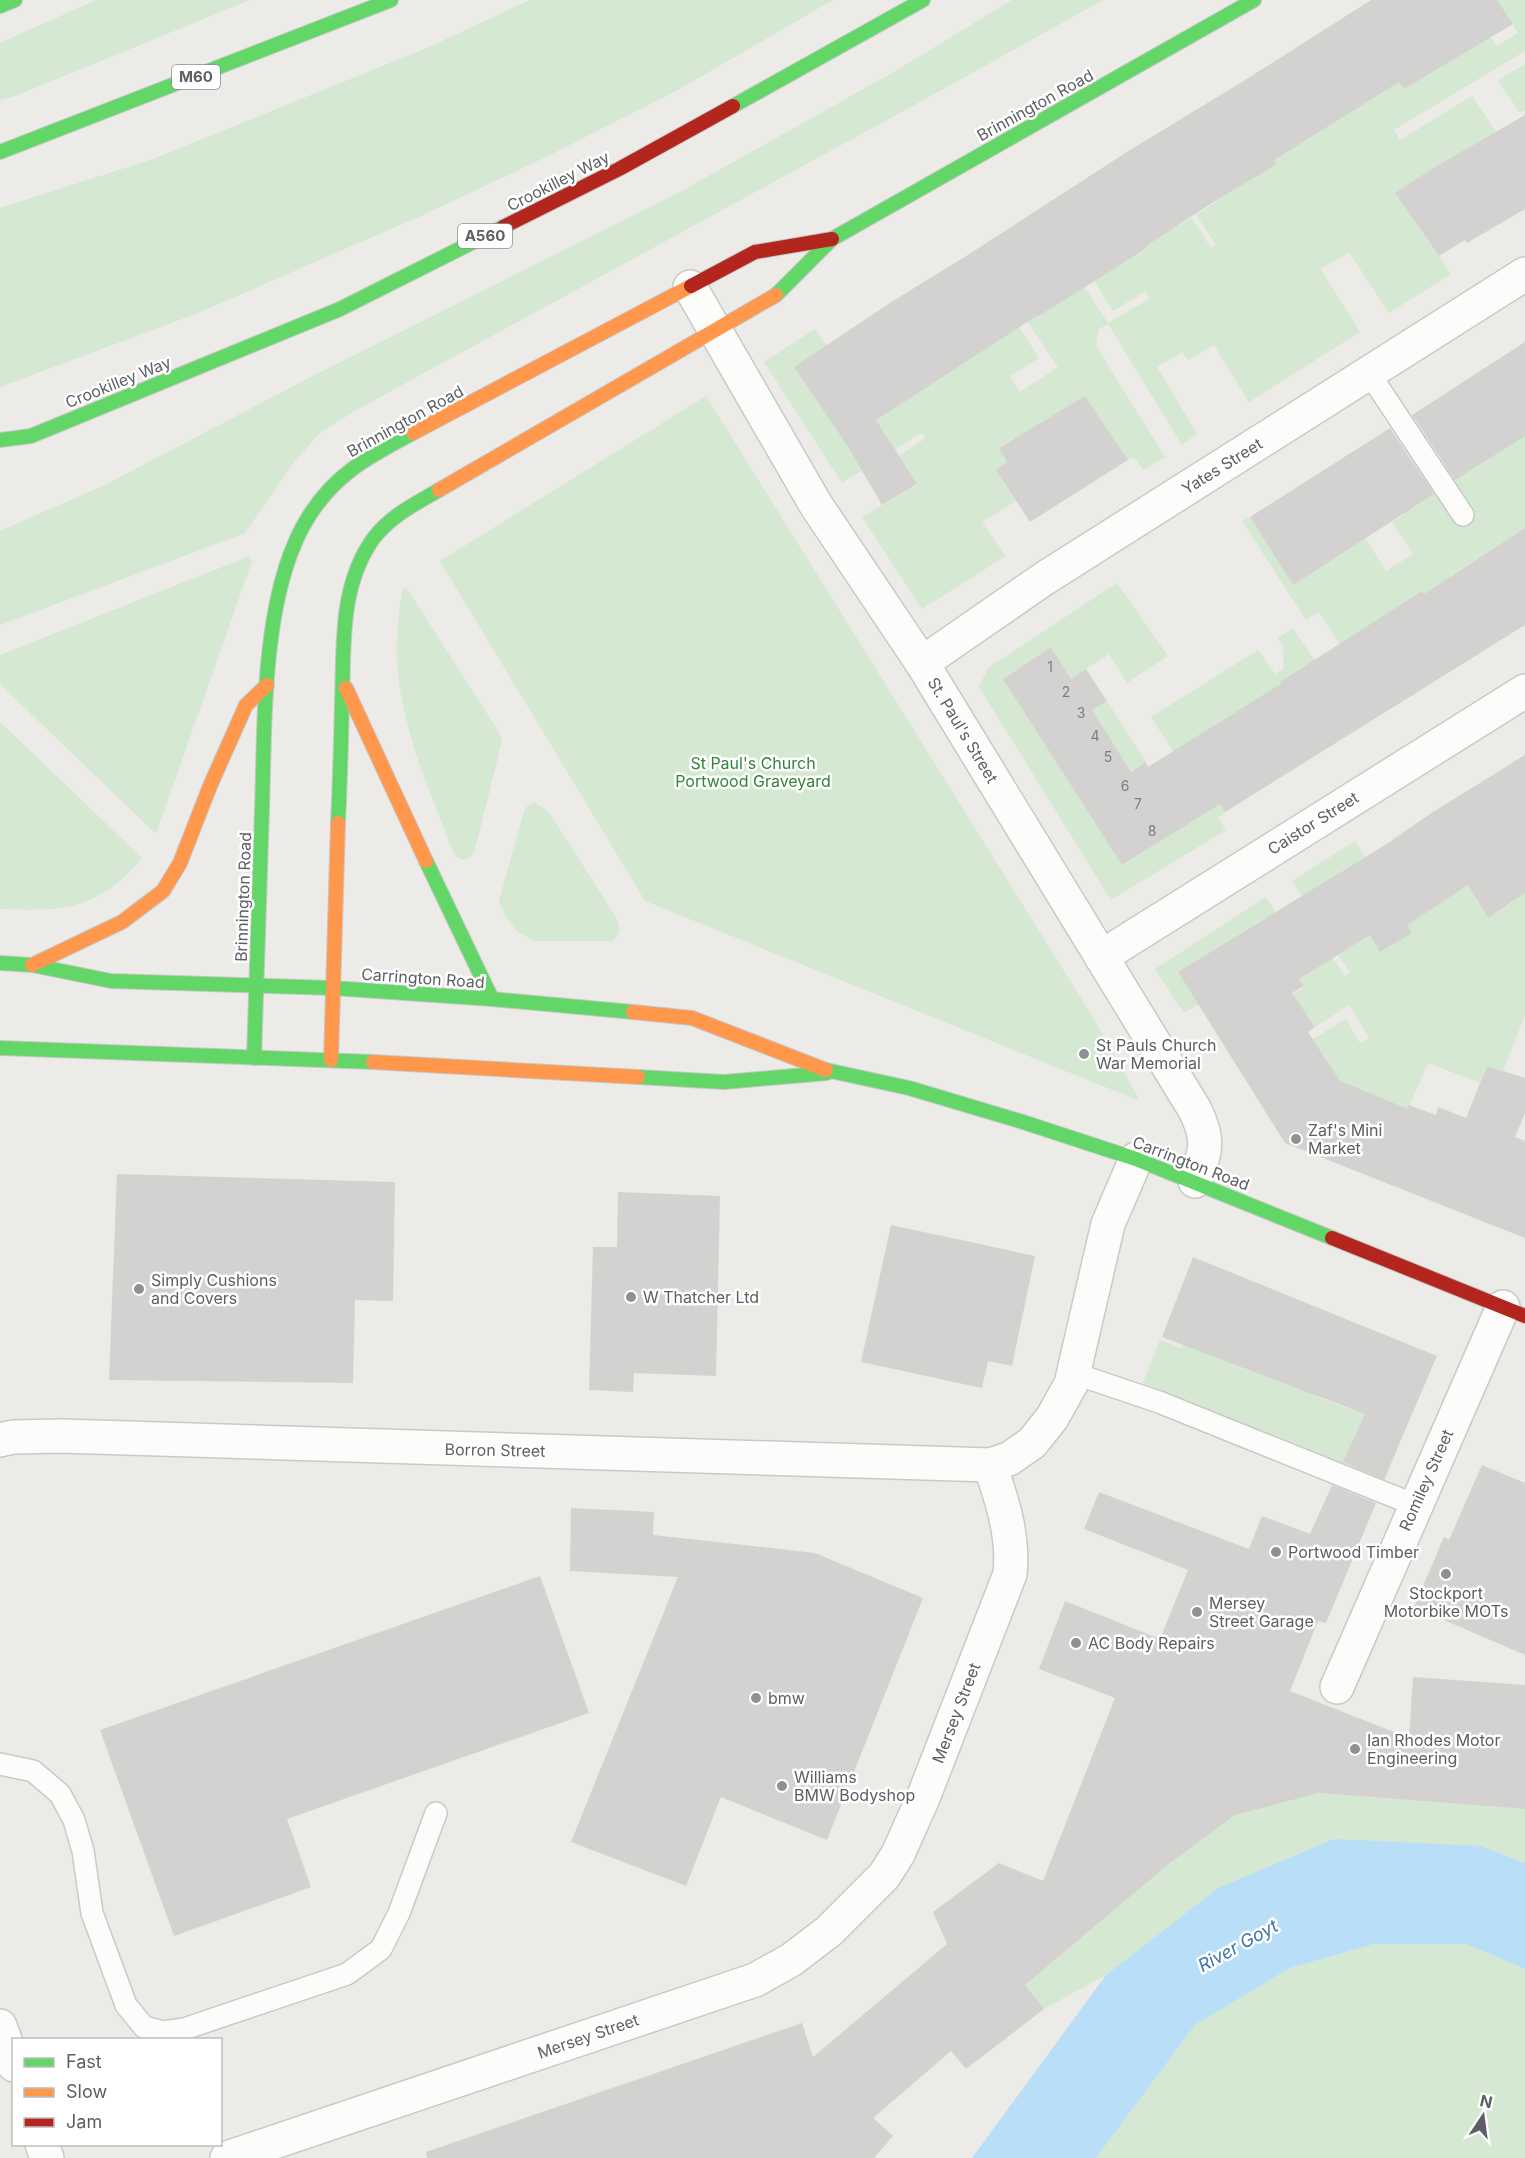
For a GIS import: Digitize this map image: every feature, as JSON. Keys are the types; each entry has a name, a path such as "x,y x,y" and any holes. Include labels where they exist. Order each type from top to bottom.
{"main road":[{"path":"0,6 15,0"},
{"name":"M60","path":"0,152 391,0"},
{"name":"Crookilley Way","path":"0,440 31,436 340,309 619,169 922,0"},
{"name":"Brinnington Road","path":"331,1060 345,617 351,585 362,557 378,532 394,517 533,434 778,294 832,239 1254,0"},
{"name":"Brinnington Road","path":"254,1058 267,685 280,590 297,538 315,506 337,480 363,459 754,252 832,239"},
{"name":"Crookilley Way","path":"8,455 31,436"},
{"path":"343,680 492,999"},
{"path":"32,965 122,921 164,891 180,863 210,786 246,705 267,685"},
{"name":"Carrington Road","path":"0,963 32,965 111,981 333,988 492,999 692,1018 835,1072 909,1088 1136,1159 1514,1311"},
{"name":"Carrington Road","path":"0,1048 331,1060 724,1082 835,1072"}],"street":[{"name":"Yates Street","path":"922,663 1045,578 1525,274"},
{"name":"St. Paul's Street","path":"690,287 816,505 922,663 1195,1110 1204,1129 1204,1153 1195,1181"},
{"name":"Caistor Street","path":"1101,957 1525,691"},
{"path":"990,1465 1009,1459 1032,1443 1052,1418 1071,1384 1108,1224 1136,1159"},
{"name":"Romiley Street","path":"1337,1687 1415,1505 1514,1311"},
{"name":"Borron Street","path":"0,1440 13,1437 62,1436 990,1465"},
{"name":"Mersey Street","path":"227,2158 755,1980 791,1960 829,1931 884,1876 898,1854 923,1798 1007,1582 1012,1553 1002,1498 990,1465"},
{"path":"0,2026 12,2059"}],"lane":[{"path":"1370,373 1463,515"},
{"path":"1073,1373 1159,1402 1415,1505"},
{"path":"0,1764 33,1771 60,1794 74,1820 83,1851 92,1913 126,2005 144,2027 163,2032 184,2029 347,1974 381,1949 399,1913 436,1813"}],"green space":[{"path":"96,0 250,0 15,96 0,100 0,43"},
{"path":"530,0 833,0 676,91 548,156 423,215 198,313 0,387 0,208 153,159 427,48"},
{"path":"1012,0 1103,0 360,408 321,432 294,462 245,533 0,625 0,531 105,485 309,378 680,192 892,73"},
{"path":"1497,0 1525,0 1525,51 1394,130 1400,140 1472,96 1504,144 1496,150 1486,137 1395,193 1451,274 1389,313 1349,252 1321,269 1360,332 1249,402 1214,345 1188,360 1182,352 1157,367 1197,434 1182,445 1108,324 1099,329 1096,346 1165,457 1143,470 1134,457 1128,460 1085,396 1048,419 1023,452 1014,438 999,447 1007,462 996,470 1016,501 982,522 1006,556 922,609 862,517 917,485 899,456 926,438 921,433 842,483 764,362 815,329 827,346 794,367 829,418 1004,303 1039,358 1010,376 1020,392 1058,367 1012,299 1023,291 1039,316 1072,295 1068,262 1108,323 1149,299 1146,291 1113,311 1080,258 1106,273 1147,249 1132,225 1172,229 1192,218 1211,248 1216,244 1196,215 1216,202 1201,179 1260,174 1276,164 1262,141 1395,75 1404,89 1451,61 1488,34 1497,46 1518,33"},
{"path":"1525,64 1525,110 1520,113 1498,80"},
{"name":"St Paul's Church Portwood Graveyard","path":"706,396 1092,1016 1140,1101 645,901 440,561"},
{"path":"1525,435 1525,528 1452,575 1432,607 1422,592 1340,645 1319,612 1306,620 1242,521 1250,517 1293,585 1309,574 1356,523 1386,571 1413,554 1392,522 1405,514 1395,499 1403,494 1413,508 1427,499 1417,484 1428,477 1458,524 1475,513 1445,467 1457,460 1466,473"},
{"path":"250,556 252,561 156,834 0,684 0,655"},
{"path":"1117,583 1168,656 1127,683 1109,654 1071,679 1051,647 1003,679 1123,865 1171,835 1191,779 1151,717 1258,650 1275,674 1284,668 1283,646 1278,638 1293,628 1325,676 1297,692 1182,747 1225,812 1218,818 1226,830 1111,900 979,687 988,668"},
{"path":"406,587 500,734 502,741 474,853 468,859 462,860 455,856 418,759 404,709 399,683 397,641 402,590"},
{"path":"1107,701 1146,762 1130,772 1092,710"},
{"path":"0,722 142,858 111,888 79,904 62,908 0,909"},
{"path":"534,802 549,812 617,919 619,931 613,941 535,941 518,932 506,917 499,901 525,808"},
{"path":"1402,833 1434,885 1447,879 1455,894 1468,885 1488,918 1514,901 1485,854 1525,850 1525,1015 1503,1071 1487,1066 1480,1083 1428,1063 1408,1109 1391,1103 1354,1106 1313,1039 1346,1019 1360,1043 1369,1038 1349,1005 1315,1027 1306,1013 1279,1004 1304,986 1265,918 1178,972 1199,1004 1184,1013 1155,969 1266,897 1294,941 1329,952 1345,976 1350,972 1338,955 1370,935 1380,952 1411,933 1402,915 1419,880 1392,838"},
{"path":"1355,841 1365,857 1342,871 1346,880 1307,903 1292,881"},
{"path":"1191,1326 1234,1364 1250,1371 1258,1353 1267,1376 1287,1385 1294,1370 1324,1381 1318,1397 1354,1411 1362,1395 1386,1425 1404,1432 1385,1480 1143,1383 1160,1340 1181,1348"},
{"path":"1300,1792 1525,1809 1525,1863 1481,1846 1218,1888 1106,1975 1044,2009 1025,1985 1170,1863 1235,1815"},
{"path":"1374,1944 1466,1944 1525,1969 1525,2158 1096,2158 1195,2025 1290,1968"}],"water":[{"name":"River Goyt","path":"1334,1839 1481,1846 1525,1863 1525,1969 1466,1944 1374,1944 1290,1968 1195,2025 1096,2158 972,2158 1106,1975 1218,1888"}],"building":[{"path":"1371,0 1497,0 1513,24 1404,89 1399,82 1274,160 1276,165 1215,201 1146,246 1147,248 1038,315 876,420 917,484 882,505 847,445 794,367 1130,150"},
{"path":"1525,115 1525,209 1467,243 1465,240 1439,256 1395,193"},
{"path":"1525,342 1525,436 1455,480 1412,415"},
{"path":"1085,396 1128,460 1030,522 996,470 1007,462 999,448"},
{"path":"1390,428 1434,494 1293,585 1250,517"},
{"path":"1525,528 1525,625 1225,812 1220,804 1122,865 1003,679 1051,647 1071,679 1086,669 1107,701 1092,710 1131,772 1146,762 1148,767 1281,684 1280,682 1422,591 1424,594"},
{"path":"1525,755 1525,893 1488,918 1468,885 1407,925 1412,933 1380,952 1370,935 1299,979 1304,986 1292,993 1315,1027 1308,1032 1340,1081 1408,1109 1409,1105 1436,1115 1438,1107 1466,1118 1487,1066 1525,1078 1525,1113 1515,1137 1525,1141 1525,1238 1285,1143 1178,972 1403,834 1433,812"},
{"path":"117,1174 395,1182 393,1301 355,1300 353,1383 109,1380"},
{"path":"618,1192 720,1196 716,1376 634,1373 633,1392 589,1390 593,1247 617,1247"},
{"path":"891,1225 1035,1256 1012,1366 988,1361 982,1388 861,1362"},
{"path":"1193,1257 1437,1356 1384,1479 1343,1462 1365,1414 1162,1337"},
{"path":"1482,1465 1525,1483 1525,1655 1414,1607 1444,1537 1449,1540"},
{"path":"1332,1485 1376,1503 1326,1623 1318,1621 1290,1691 1409,1738 1413,1677 1525,1685 1525,1809 1318,1793 1235,1815 1170,1863 1025,1985 1044,2009 966,2069 951,2051 873,2118 893,2136 874,2158 427,2158 426,2152 802,2023 813,2057 947,1944 933,1912 999,1863 1043,1881 1115,1698 1039,1669 1065,1601 1160,1639 1188,1570 1084,1529 1099,1492 1249,1549 1262,1516 1310,1534"},
{"name":"bmw","path":"571,1508 654,1512 653,1535 815,1553 923,1598 827,1840 721,1797 686,1886 571,1842 678,1577 570,1571"},
{"path":"540,1576 589,1713 287,1819 311,1887 174,1936 100,1730"}],"traffic: fast":[{"path":"0,6 15,0"},
{"path":"0,152 391,0"},
{"path":"733,106 923,0"},
{"path":"776,295 832,239 1254,0"},
{"path":"0,440 31,436 340,309 503,227"},
{"path":"254,1058 266,698 274,619 282,581 293,547 319,501 355,467 413,433"},
{"path":"338,823 344,640 349,597 354,577 362,558 380,531 403,511 439,490"},
{"path":"426,861 492,999"},
{"path":"0,963 32,965 111,981 333,988 633,1012"},
{"path":"0,1048 373,1062"},
{"path":"826,1070 909,1088 1136,1159 1332,1238"},
{"path":"638,1077 724,1082 827,1073"}],"traffic: slow":[{"path":"413,433 691,286"},
{"path":"439,490 776,295"},
{"path":"32,965 122,922 163,891 180,863 210,786 246,705 267,685"},
{"path":"346,688 426,861"},
{"path":"331,1060 338,823"},
{"path":"633,1012 692,1018 826,1070"},
{"path":"373,1062 638,1077"}],"traffic: jam":[{"path":"503,227 619,169 733,106"},
{"path":"691,286 755,252 832,239"},
{"path":"1332,1238 1525,1316"}],"place":[{"name":"St Pauls Church War Memorial","path":"1084,1054"},
{"name":"Zaf's Mini Market","path":"1296,1139"},
{"name":"Simply Cushions and Covers","path":"139,1289"},
{"name":"W Thatcher Ltd","path":"631,1297"},
{"name":"Portwood Timber","path":"1276,1552"},
{"name":"Stockport Motorbike MOTs","path":"1446,1574"},
{"name":"Mersey Street Garage","path":"1197,1612"},
{"name":"AC Body Repairs","path":"1076,1643"},
{"name":"bmw","path":"756,1698"},
{"name":"Ian Rhodes Motor Engineering","path":"1355,1749"},
{"name":"Williams BMW Bodyshop","path":"782,1786"}]}
